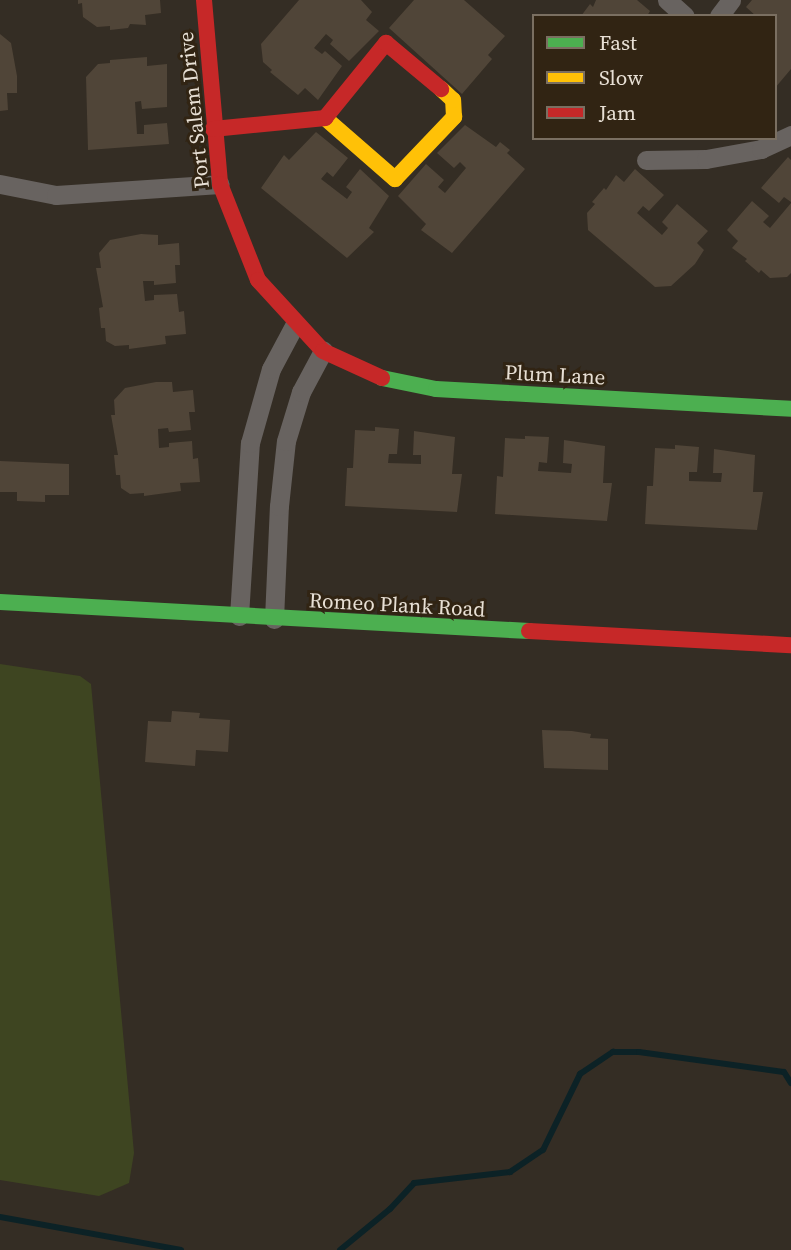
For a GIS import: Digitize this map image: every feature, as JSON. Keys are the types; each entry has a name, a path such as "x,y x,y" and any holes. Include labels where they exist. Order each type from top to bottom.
{"street":[{"name":"Port Salem Drive","path":"204,0 213,129 220,184 250,268 295,324 323,351"},
{"path":"667,0 683,14"},
{"path":"213,129 325,118 386,43 453,100 454,117 395,179 325,118"},
{"path":"646,160 706,159 761,149 791,135"},
{"path":"0,184 56,195 220,184"},
{"path":"239,616 250,443 271,369 295,324"},
{"path":"274,619 279,506 286,440 301,392 323,351"},
{"name":"Plum Lane","path":"323,351 377,377 436,389 791,409"},
{"name":"Romeo Plank Road","path":"0,602 274,619 791,645"}],"green space":[{"path":"0,664 80,676 91,684 134,1153 129,1183 99,1196 0,1180"}],"building":[{"path":"78,0 160,0 161,13 145,15 146,25 130,24 128,28 110,30 110,26 97,27 83,17 82,3 78,4"},
{"path":"299,0 361,0 372,12 366,20 379,31 349,61 330,44 333,40 326,34 314,48 322,54 325,51 342,66 318,100 305,88 298,95 270,72 272,70 263,62 261,44"},
{"path":"414,0 464,0 505,36 488,55 492,59 462,94 389,28"},
{"path":"596,0 637,0 650,11 648,14 582,14 590,4 593,7"},
{"path":"752,0 791,0 791,69 777,86 777,14 754,14 746,7"},
{"path":"0,34 11,43 17,93 7,93 8,110 0,111"},
{"path":"147,57 147,66 167,64 167,107 142,109 141,101 135,102 137,134 144,134 144,125 167,123 169,144 88,150 86,77 98,64 110,63 110,60"},
{"path":"465,125 496,147 500,142 510,150 507,153 525,169 452,253 421,230 426,224 398,196 426,164 444,180 438,187 445,193 466,168 460,162 454,168 437,153"},
{"path":"316,132 348,158 333,177 327,172 321,179 347,199 352,192 346,187 360,169 389,196 369,228 374,232 347,258 261,188 284,155 289,160"},
{"path":"788,157 791,160 791,202 784,197 779,203 761,188"},
{"path":"635,169 664,195 649,211 643,206 637,213 662,235 668,228 662,222 677,204 708,231 697,243 704,250 695,264 671,286 655,287 588,230 587,213 595,204 592,202 604,188 606,190 616,175 624,182"},
{"path":"752,201 769,216 763,222 770,228 791,203 791,273 787,277 770,278 761,270 759,273 745,261 747,259 732,248 738,241 727,230"},
{"path":"141,234 158,235 158,245 179,243 180,265 175,265 176,283 154,285 154,281 143,281 145,301 154,300 154,295 177,294 179,312 184,311 186,334 165,336 166,344 129,349 129,345 115,346 106,341 105,328 101,328 99,308 103,307 96,268 101,268 99,253 110,240"},
{"path":"172,382 173,392 193,390 195,412 189,412 191,430 169,432 168,428 158,429 159,448 169,447 169,443 192,441 193,459 198,458 200,482 180,483 181,491 144,496 144,493 130,494 121,488 120,475 116,475 114,455 118,455 111,415 115,415 114,400 125,388"},
{"path":"375,427 399,429 397,454 389,454 388,463 421,464 421,455 413,455 414,431 455,437 452,474 462,474 457,512 345,506 347,468 353,468 355,430 375,431"},
{"path":"525,436 549,437 547,463 539,462 538,471 571,473 572,464 563,463 564,440 605,446 603,483 612,483 607,521 495,514 497,476 503,477 505,438 525,439"},
{"path":"675,445 699,447 697,472 689,472 689,481 721,482 722,473 713,473 714,449 755,455 753,492 763,492 757,530 645,524 647,486 653,486 655,448 675,449"},
{"path":"0,461 69,464 69,495 45,495 45,502 17,501 17,492 0,492"},
{"path":"172,711 200,713 199,718 230,720 228,752 196,750 195,766 145,762 148,721 171,722"},
{"path":"542,730 572,731 591,734 590,738 608,739 608,770 544,768"}],"waterway":[{"path":"340,1250 390,1209 414,1183 510,1172 543,1150 580,1074 613,1052 639,1052 784,1072 791,1083"},
{"path":"0,1217 181,1250"}],"traffic: fast":[{"path":"382,378 436,389 791,409"},
{"path":"0,602 529,631"}],"traffic: slow":[{"path":"325,118 395,179 454,117 453,100 441,89"}],"traffic: jam":[{"path":"204,0 220,184 258,280 323,351 382,378"},
{"path":"213,129 325,118 386,43 441,89"},
{"path":"529,631 791,645"}]}
